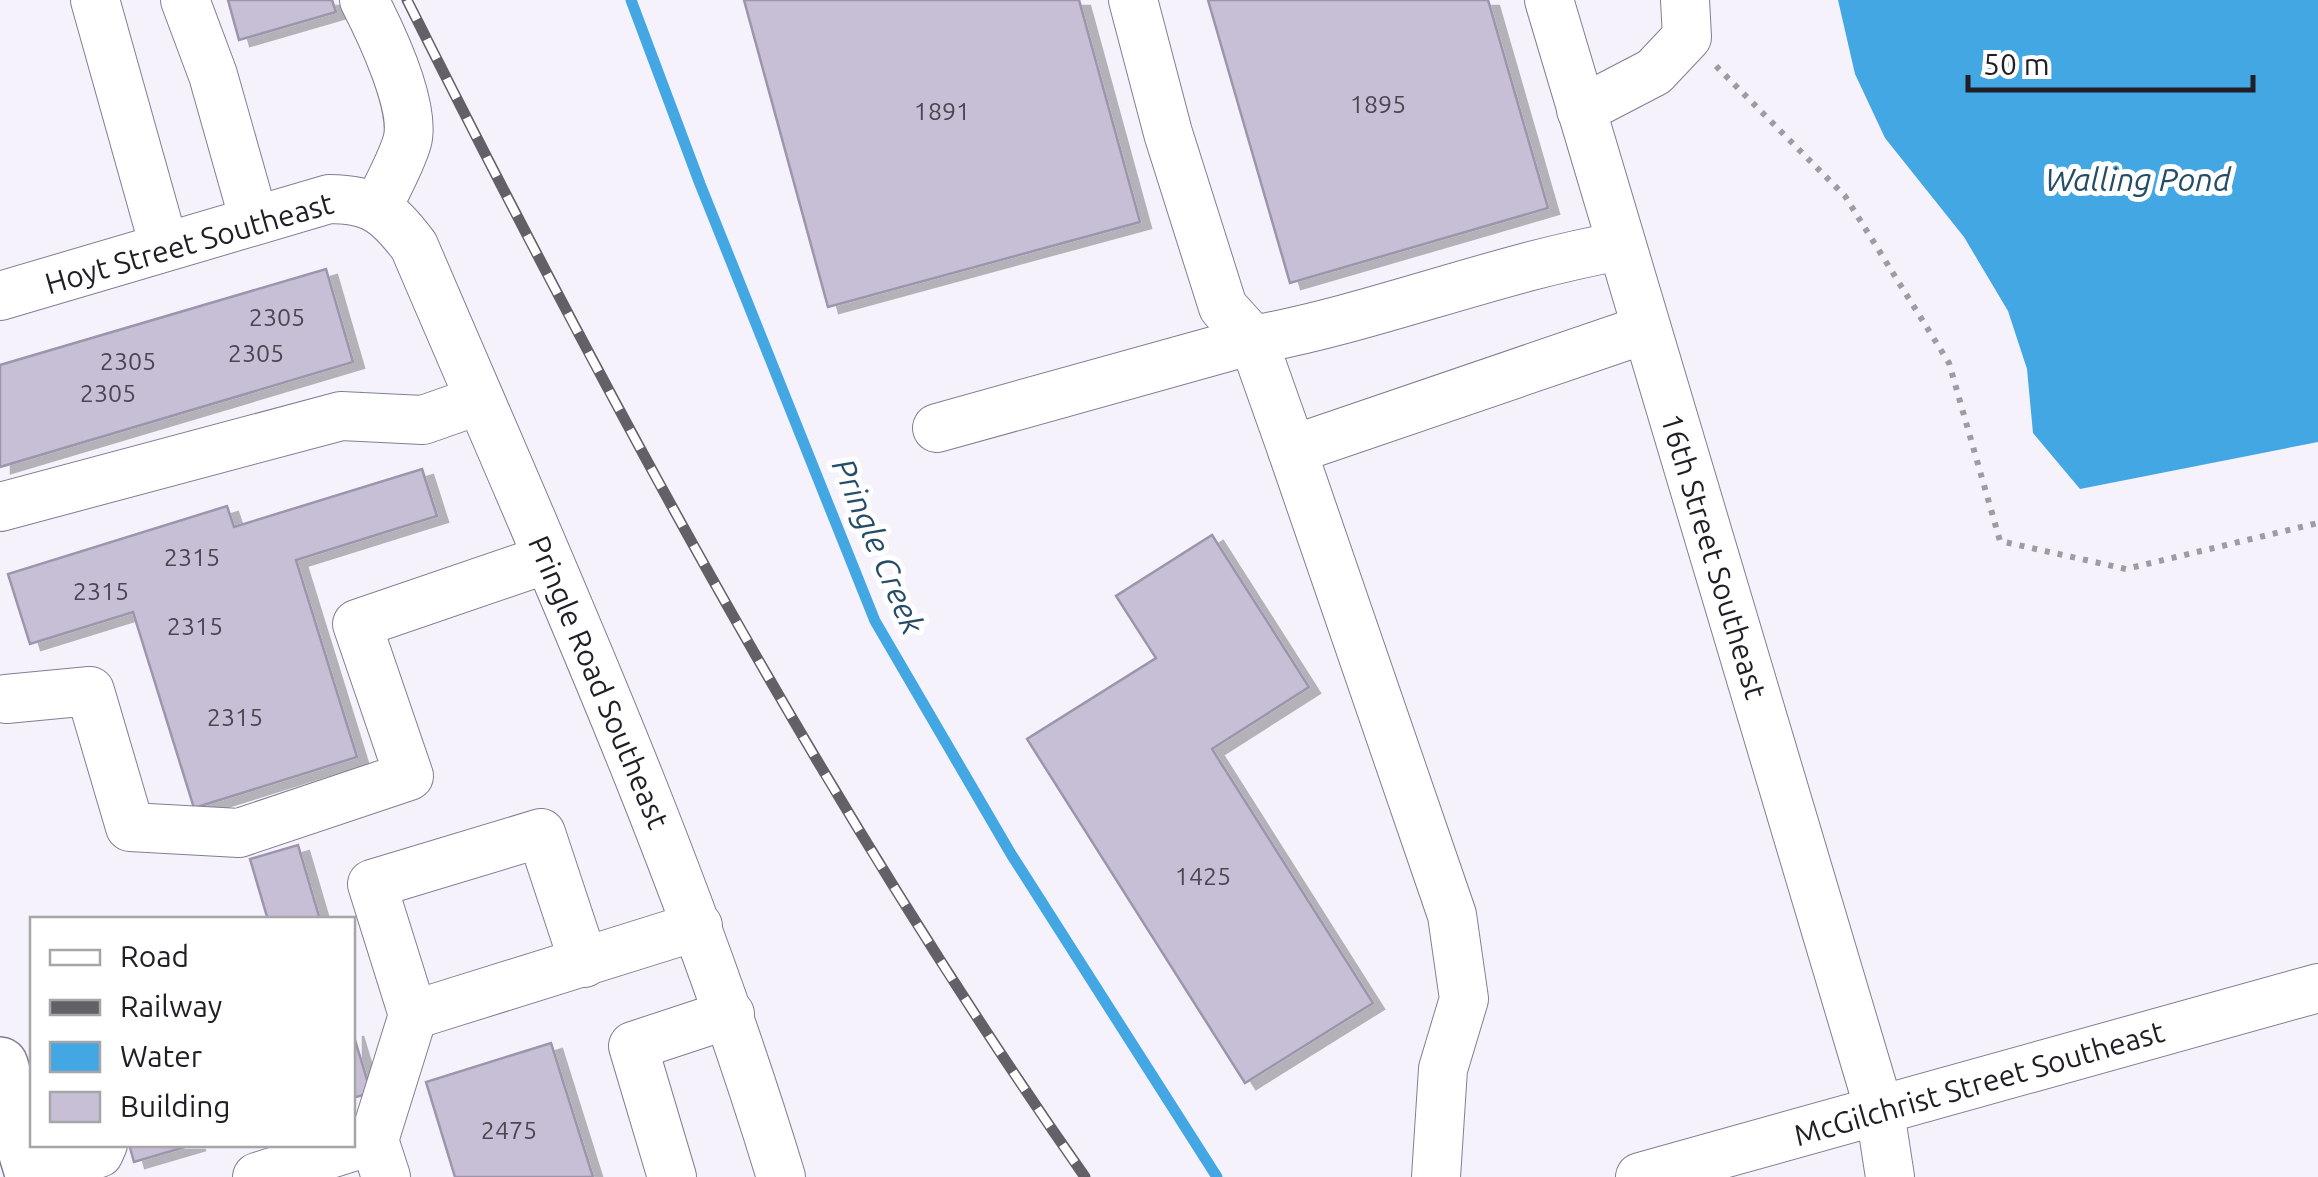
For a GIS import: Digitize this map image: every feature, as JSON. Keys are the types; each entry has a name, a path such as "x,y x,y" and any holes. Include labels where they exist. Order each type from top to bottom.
{"main road":[{"path":"0,1064 23,1161"}],"street":[{"path":"96,0 164,246"},
{"path":"185,0 212,75 254,220"},
{"path":"364,0 392,58 408,138 377,208"},
{"path":"1132,0 1168,133 1223,307 1253,340 1452,916 1464,999 1442,1069 1436,1177"},
{"name":"16th Street Southeast","path":"1548,0 1880,1112 1890,1177"},
{"path":"1581,110 1654,72 1686,18"},
{"name":"Hoyt Street Southeast","path":"0,296 329,199 355,199 377,208"},
{"name":"Pringle Road Southeast","path":"377,208 395,220 414,246 658,822 730,1014 782,1177"},
{"path":"937,428 1253,340 1304,331 1563,256 1622,246"},
{"path":"1292,450 1646,329"},
{"path":"0,508 341,416 423,420 480,400"},
{"path":"2,693 90,691 130,827 239,833 409,776 357,624 547,560"},
{"path":"257,1177 380,1158 413,1016 372,884 542,832 584,962"},
{"path":"413,1016 698,926"},
{"name":"McGilchrist Street Southeast","path":"1640,1177 2318,988"},
{"path":"672,1177 633,1046 730,1014"},
{"path":"0,1064 30,1054"},
{"path":"23,1161 99,1153 102,1147"}],"path":[{"path":"1686,18 1844,196 1949,363 2000,541 2126,569 2318,523"}],"water":[{"name":"Walling Pond","path":"1838,0 2318,0 2318,442 2080,489 2033,433 2027,369 2008,311 1964,237 1885,138 1855,74"}],"building":[{"path":"228,0 332,0 336,12 239,40"},
{"path":"744,0 1079,0 1140,222 828,307"},
{"path":"1208,0 1488,0 1548,208 1290,283"},
{"path":"326,269 353,362 0,467 0,365"},
{"path":"422,469 437,516 296,560 357,757 194,808 133,612 30,644 8,574 227,506 234,527"},
{"path":"1212,535 1309,687 1212,749 1373,1003 1245,1083 1027,739 1156,658 1116,596"},
{"path":"298,845 319,917 267,917 250,859"},
{"path":"355,1040 371,1093 355,1097"},
{"path":"551,1043 593,1177 455,1177 426,1082"},
{"path":"130,1147 185,1147 134,1162"}],"waterway":[{"name":"Pringle Creek","path":"631,0 700,184 875,621 1011,854 1217,1177"}],"railway":[{"path":"407,0 562,302 725,601 898,893 1085,1177"}]}
